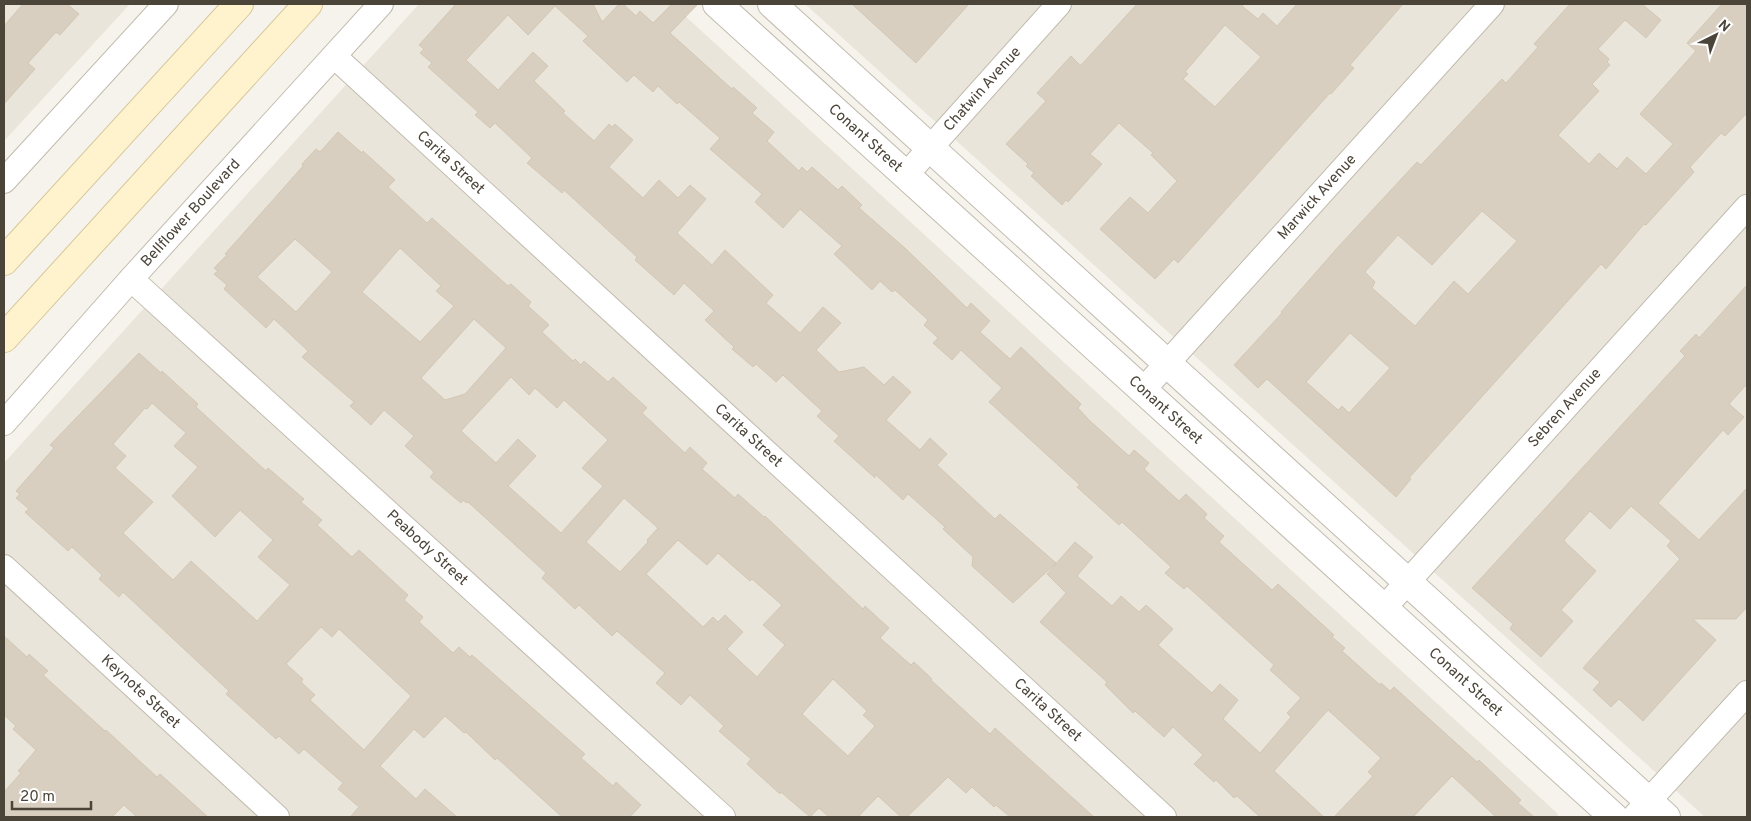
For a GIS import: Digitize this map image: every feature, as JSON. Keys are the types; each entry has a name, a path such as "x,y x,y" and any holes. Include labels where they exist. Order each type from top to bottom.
{"main road":[{"path":"4,261 239,4"},
{"path":"4,338 308,4"}],"street":[{"path":"7,170 166,4"},
{"name":"Bellflower Boulevard","path":"4,424 131,279 381,4"},
{"name":"Conant Street","path":"717,4 1614,817"},
{"path":"772,4 1407,582 1650,812 1747,693"},
{"name":"Chatwin Avenue","path":"906,175 1059,4"},
{"name":"Marwick Avenue","path":"1142,390 1492,4"},
{"name":"Carita Street","path":"334,56 1164,817"},
{"name":"Sebren Avenue","path":"1383,609 1747,207"},
{"name":"Peabody Street","path":"131,279 723,817"},
{"name":"Keynote Street","path":"4,567 277,817"}],"shaded area":[{"path":"4,4 130,4 4,141"},
{"path":"419,4 672,4 1557,813 1558,817 4,817 4,463"},
{"path":"805,4 1747,4 1747,817 1705,817"}],"building":[{"path":"23,4 67,4 79,14 60,35 56,32 28,63 35,69 4,104 4,26"},
{"path":"456,4 593,4 602,22 619,4 623,4 636,16 640,11 653,23 672,4 696,4 670,33 732,89 733,87 757,108 752,113 774,132 767,141 799,171 802,167 807,172 812,167 838,190 842,186 862,205 859,208 906,249 967,308 971,303 990,321 980,332 1010,359 1021,347 1081,404 1078,408 1089,420 1129,456 1134,450 1149,463 1144,469 1179,501 1186,494 1207,514 1204,518 1224,536 1219,542 1272,590 1278,584 1334,635 1332,637 1345,648 1342,651 1380,685 1381,683 1390,691 1394,687 1477,762 1479,760 1521,800 1518,803 1534,817 1496,817 1452,776 1413,817 1334,817 1373,776 1368,772 1381,758 1328,710 1274,771 1324,817 1260,817 1237,796 1234,798 1216,780 1214,782 1194,764 1203,755 1173,727 1164,737 1135,711 1133,713 1105,685 1107,682 1040,622 1066,593 1047,574 1075,542 1093,557 1077,576 1112,606 1121,596 1139,612 1146,605 1173,629 1158,645 1212,693 1220,684 1238,700 1223,719 1260,753 1291,717 1287,713 1301,698 1270,670 1274,665 1187,586 1184,589 1165,573 1171,567 1122,522 1119,525 1077,487 1080,485 989,402 1002,388 961,350 952,360 933,343 938,338 924,325 928,320 895,290 892,292 880,281 872,290 834,254 842,246 800,209 783,228 755,202 762,194 710,149 720,138 679,102 677,104 658,86 653,92 634,75 627,82 583,41 588,36 555,6 528,35 508,15 466,60 498,90 533,52 548,66 534,81 565,111 563,113 594,141 609,124 612,127 615,124 633,140 609,167 643,198 659,180 678,198 690,185 706,199 677,233 712,265 725,250 773,295 766,303 800,333 823,307 841,323 816,350 839,372 864,367 884,385 893,376 911,392 886,420 920,450 930,438 947,454 937,465 995,519 1000,514 1056,563 1013,603 972,566 973,557 943,529 945,527 908,494 903,500 875,474 875,478 834,441 839,436 817,416 822,411 783,375 776,382 756,364 753,367 732,349 734,347 705,320 714,311 684,283 674,295 635,260 637,257 564,190 562,193 527,163 532,158 495,123 490,128 475,115 478,112 428,67 432,63 420,53 424,49 419,45"},
{"path":"852,4 969,4 916,63"},
{"path":"1137,4 1244,4 1242,6 1258,19 1263,13 1277,26 1297,4 1403,4 1350,65 1354,68 1331,94 1178,263 1174,259 1155,279 1100,229 1130,197 1148,213 1177,181 1151,155 1153,153 1119,123 1090,154 1102,164 1068,202 1066,200 1062,205 1031,176 1034,173 1026,166 1028,164 1006,144 1046,101 1037,93 1071,56 1080,65","holes":["1225,25 1261,57 1215,107 1183,79 1188,74 1185,72"]},
{"path":"1570,4 1642,4 1661,20 1646,38 1625,20 1598,49 1609,59 1607,62 1610,65 1592,84 1599,91 1558,135 1589,164 1599,153 1617,169 1627,157 1646,174 1673,144 1640,114 1696,51 1687,43 1722,4 1747,4 1747,113 1725,136 1721,133 1690,167 1694,172 1646,225 1644,224 1606,269 1601,264 1409,478 1411,479 1396,497 1267,379 1258,388 1234,365 1282,313 1339,246 1417,162 1421,165 1502,79 1506,83 1538,47 1534,44","holes":["1482,211 1517,241 1468,294 1454,281 1415,326 1372,288 1375,282 1365,272 1398,235 1432,265","1350,333 1390,368 1349,413 1342,406 1338,410 1306,382"]},
{"path":"338,132 362,153 363,151 395,180 388,187 427,223 432,218 508,286 511,284 531,302 528,306 549,325 542,332 573,361 575,359 581,365 584,361 608,382 613,377 647,408 642,413 685,453 690,447 707,463 702,469 735,498 738,494 765,516 863,609 865,606 889,628 880,638 911,665 914,662 990,734 995,728 1094,817 1010,817 996,805 994,807 972,787 966,793 948,777 907,817 901,817 878,796 858,817 829,817 819,808 810,817 781,792 780,794 747,764 751,759 719,731 724,726 690,695 681,705 656,683 665,673 617,631 612,636 579,605 575,609 542,578 546,573 468,502 463,500 461,503 430,477 434,472 405,446 414,436 384,410 371,425 350,406 354,402 302,357 308,351 274,319 266,328 224,289 227,285 214,274 218,271 214,268 303,166 302,164 316,149 320,152","holes":["295,239 332,272 296,312 257,277","400,248 441,286 436,291 454,306 420,342 362,292","474,319 506,348 465,394 445,400 421,378","511,377 529,395 535,388 557,408 564,400 608,440 582,468 603,486 561,533 508,486 536,456 518,439 496,463 461,431","624,498 658,528 647,540 648,542 620,572 586,542","678,540 707,565 718,553 750,581 752,579 782,605 763,625 785,645 757,677 727,649 743,632 725,615 718,622 713,617 703,627 646,574","833,679 867,711 863,715 875,726 848,756 802,714"]},
{"path":"1747,285 1747,384 1729,404 1744,417 1728,435 1723,430 1658,503 1699,540 1747,488 1747,607 1736,619 1693,619 1716,640 1643,721 1619,699 1611,707 1593,690 1600,682 1583,668 1680,559 1667,546 1671,541 1631,506 1610,529 1590,511 1564,540 1596,571 1561,610 1573,621 1541,657 1510,629 1513,624 1472,588 1685,356 1680,351 1696,334 1699,338"},
{"path":"139,353 198,404 196,407 266,471 268,468 304,499 301,502 322,520 317,525 352,557 359,550 408,595 404,600 423,617 419,622 453,653 459,647 470,657 472,655 585,754 581,758 613,786 616,782 641,805 630,817 562,817 497,758 495,760 466,732 464,733 445,716 424,738 414,729 380,766 416,799 425,789 457,817 350,817 359,807 338,789 343,783 304,749 299,754 279,736 276,739 226,694 229,691 123,592 119,597 99,579 102,575 72,547 68,551 25,512 29,509 16,498 20,494 16,491 54,448 50,445","holes":["152,403 186,433 174,446 198,467 172,496 215,537 240,510 273,540 258,557 290,585 257,621 191,561 173,580 123,533 153,502 115,468 126,456 113,444 145,408 147,409","321,627 332,637 339,629 411,696 364,750 310,700 315,695 301,682 303,679 286,664"]},
{"path":"4,636 27,657 29,654 48,671 43,675 105,731 157,777 160,774 208,817 137,817 124,805 112,817 4,817 4,792 21,773 18,771 36,750 13,729 16,726 4,715"}]}
